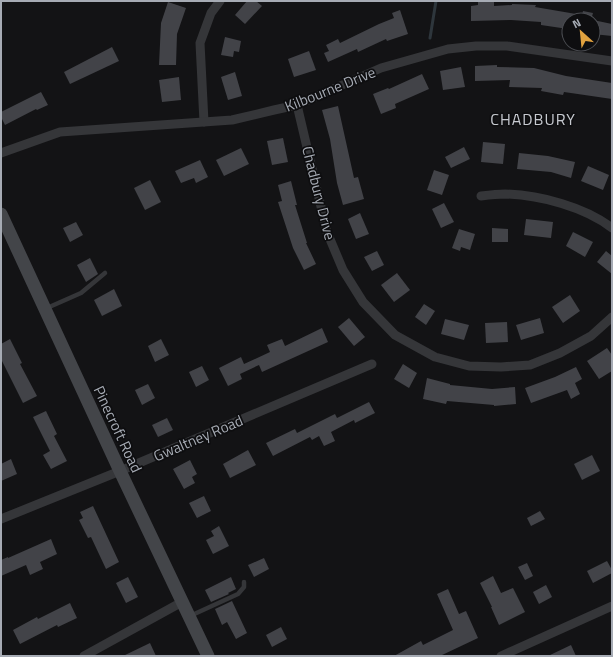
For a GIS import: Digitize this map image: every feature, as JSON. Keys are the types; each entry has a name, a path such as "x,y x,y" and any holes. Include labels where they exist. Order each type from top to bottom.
{"street":[{"path":"204,122 200,43 211,13 220,1"},
{"name":"Kilbourne Drive","path":"1,153 60,132 232,120 298,105 381,68 448,49 476,46 507,46 612,61"},
{"name":"Chadbury Drive","path":"298,105 327,232 343,270 363,302 395,335 435,357 469,366 501,367 530,364 560,353 591,336 612,317"},
{"path":"481,196 505,194 540,198 575,208 612,228"},
{"name":"Pinecroft Road","path":"1,214 120,471 208,656"},
{"name":"Gwaltney Road","path":"1,519 120,471 372,364"},
{"path":"84,656 182,602"},
{"path":"501,656 612,606"}],"lane":[{"path":"45,309 81,293 104,273"},
{"path":"189,617 238,594 244,587 244,582"}],"building":[{"path":"247,1 256,1 262,6 245,24 235,15"},
{"path":"478,1 494,1 494,6 512,4 536,5 535,7 564,12 561,12 561,28 541,25 541,22 511,20 471,21 471,6 478,5"},
{"path":"168,2 186,8 177,34 176,65 159,65 161,23"},
{"path":"400,10 408,34 387,41 386,39 358,52 357,49 328,62 324,53 329,51 326,45 338,39 340,43 394,18 392,13"},
{"path":"601,22 612,24 612,36 601,35"},
{"path":"225,37 241,41 239,52 234,51 233,57 221,55"},
{"path":"112,47 119,61 70,84 64,72"},
{"path":"309,51 316,70 294,77 288,59"},
{"path":"497,65 497,67 534,68 566,76 612,83 612,99 564,92 563,95 541,91 542,88 509,87 510,80 475,81 475,66"},
{"path":"461,67 465,87 443,90 440,71"},
{"path":"235,72 242,96 228,100 221,77"},
{"path":"422,74 429,89 395,104 396,108 381,114 373,94 388,88 389,89"},
{"path":"179,77 181,100 162,102 159,80"},
{"path":"41,92 48,105 37,110 36,109 5,125 1,117 1,112"},
{"path":"338,106 354,178 358,177 364,199 343,205 337,183 330,139 322,110"},
{"path":"283,138 288,162 272,165 267,141"},
{"path":"483,142 505,144 503,164 481,162"},
{"path":"464,147 470,159 451,168 445,157"},
{"path":"241,148 249,164 224,176 216,160"},
{"path":"519,153 548,156 575,162 571,178 551,172 517,169"},
{"path":"200,160 208,177 196,183 194,178 181,183 175,171"},
{"path":"588,166 609,175 603,190 581,181"},
{"path":"434,170 449,175 442,195 427,190"},
{"path":"150,180 161,202 145,210 134,188"},
{"path":"291,181 297,205 295,205 306,243 316,264 304,270 293,248 278,202 282,201 278,185"},
{"path":"444,203 454,222 441,228 432,209"},
{"path":"360,213 369,234 356,239 348,219"},
{"path":"526,219 553,222 551,238 524,235"},
{"path":"76,222 83,235 70,242 63,228"},
{"path":"492,228 508,229 508,242 492,242"},
{"path":"459,229 475,234 470,250 461,247 460,251 452,248"},
{"path":"573,232 593,242 585,257 566,246"},
{"path":"377,251 384,265 372,271 364,257"},
{"path":"606,251 612,256 612,274 597,262"},
{"path":"90,258 98,274 86,282 77,265"},
{"path":"397,273 410,290 394,302 381,285"},
{"path":"114,289 122,306 102,316 94,300"},
{"path":"570,295 580,311 563,323 552,307"},
{"path":"424,304 435,311 426,325 415,317"},
{"path":"349,318 365,337 354,346 338,327"},
{"path":"540,318 544,333 521,340 516,325"},
{"path":"445,319 469,325 464,340 441,334"},
{"path":"507,322 508,342 486,343 485,323"},
{"path":"322,328 328,342 262,372 259,365 240,374 242,379 228,386 219,368 241,357 244,364 270,352 267,345 282,339 285,346"},
{"path":"10,339 22,363 20,364 37,396 23,403 1,359 1,344"},
{"path":"161,339 169,355 155,362 148,346"},
{"path":"607,348 612,355 612,371 599,379 587,361"},
{"path":"403,364 417,373 409,388 394,379"},
{"path":"202,366 209,380 196,387 189,372"},
{"path":"576,367 582,379 575,383 580,394 571,399 567,390 531,403 525,388 555,377"},
{"path":"427,378 450,385 492,389 515,387 516,404 494,406 447,401 446,404 423,399"},
{"path":"148,384 155,398 142,405 135,390"},
{"path":"369,402 375,413 355,423 354,420 331,432 335,441 324,446 319,436 312,440 310,437 273,456 266,443 295,429 297,433 335,414 337,418"},
{"path":"46,411 57,434 54,436 67,461 51,469 43,455 50,451 33,417"},
{"path":"167,418 173,430 158,437 152,425"},
{"path":"248,450 256,465 230,478 223,464"},
{"path":"592,455 600,471 582,480 574,464"},
{"path":"11,459 17,474 1,481 1,464"},
{"path":"190,460 197,474 192,477 195,483 184,489 173,469"},
{"path":"204,496 211,511 197,518 189,503"},
{"path":"93,506 119,562 106,569 91,537 88,538 79,520 83,518 80,512"},
{"path":"540,511 545,519 531,526 527,518"},
{"path":"219,526 229,546 213,554 206,540 214,536 211,531"},
{"path":"51,539 57,554 40,562 43,569 30,575 26,565 1,576 1,560"},
{"path":"264,558 269,569 254,577 248,565"},
{"path":"607,561 612,573 593,583 587,571"},
{"path":"527,563 533,576 525,580 518,567"},
{"path":"493,576 501,593 513,588 525,612 499,625 480,583"},
{"path":"128,577 138,597 126,603 116,583"},
{"path":"231,577 236,589 228,593 229,594 211,602 205,590"},
{"path":"546,585 552,597 539,604 533,592"},
{"path":"448,589 459,614 466,611 478,638 440,656 394,656 421,641 423,645 453,630 437,594"},
{"path":"232,601 247,633 236,639 227,622 222,625 215,609"},
{"path":"70,603 77,618 58,627 57,625 20,644 13,630 37,617 38,619"},
{"path":"281,627 287,639 272,647 266,635"},
{"path":"150,643 156,656 123,656"},
{"path":"571,645 576,656 548,656"}],"waterway":[{"path":"430,38 436,1"}],"district":[{"name":"CHADBURY","path":"533,119"}]}
